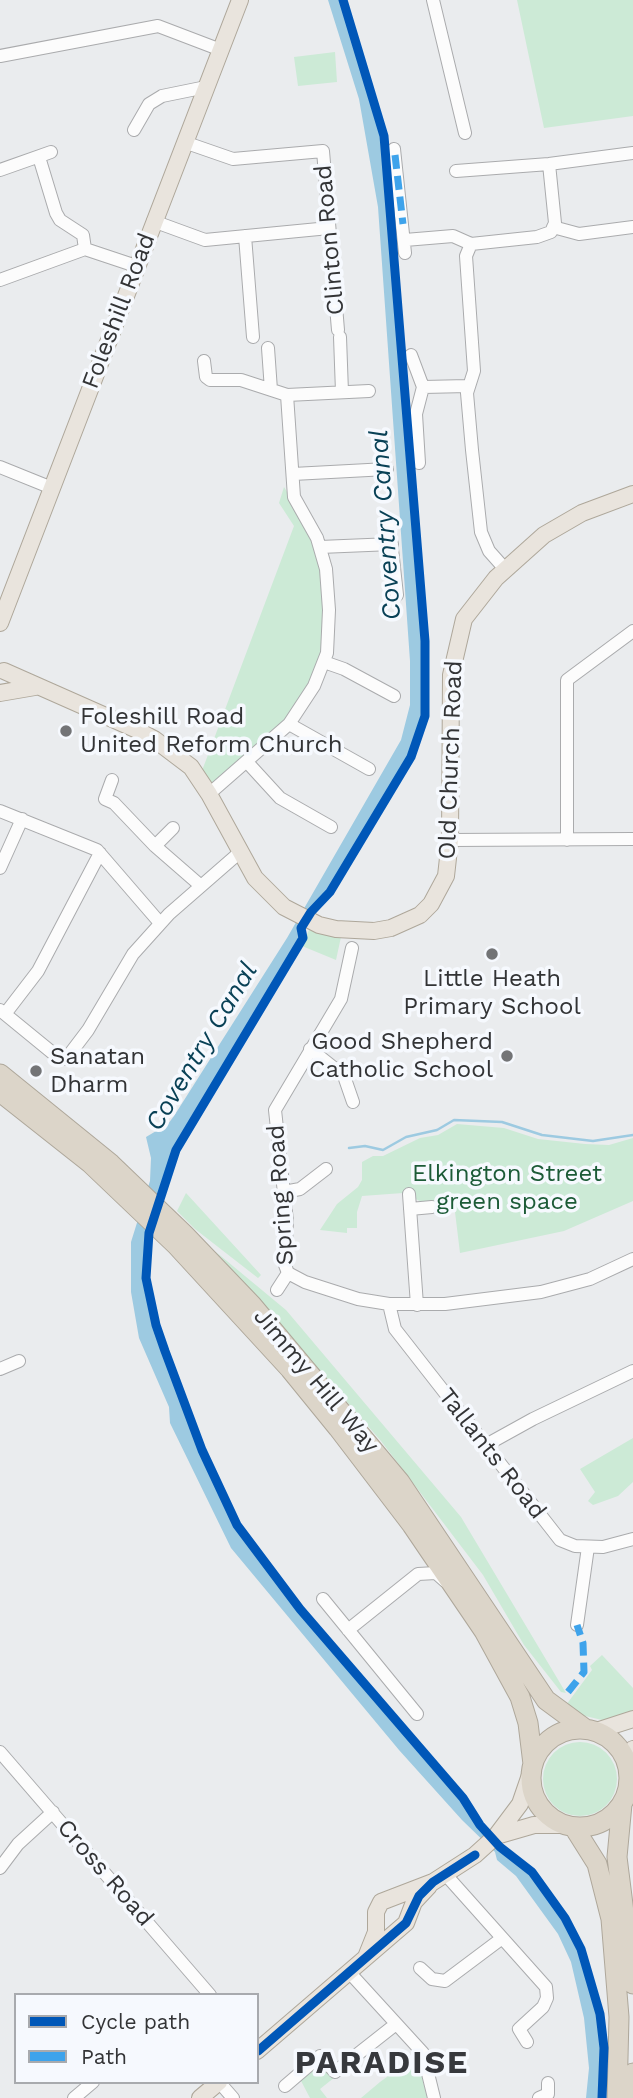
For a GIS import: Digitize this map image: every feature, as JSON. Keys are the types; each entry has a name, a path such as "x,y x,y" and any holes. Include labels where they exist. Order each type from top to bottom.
{"highway":[{"name":"Jimmy Hill Way","path":"0,1074 260,1314 400,1482 546,1700 590,1730"},
{"name":"Jimmy Hill Way","path":"0,1092 137,1198"},
{"name":"Jimmy Hill Way","path":"165,1224 290,1369 412,1525 478,1622 520,1697 528,1723 532,1768"},
{"path":"617,2098 618,2005 611,1919 612,1878 618,1829 629,1786 630,1761 614,1742 590,1730 573,1730 548,1741 532,1768 532,1792 537,1801 591,1851 612,1878 633,1984"},
{"path":"568,1827 598,1825 626,1800"},
{"path":"631,2098 633,2073"}],"main road":[{"name":"Foleshill Road","path":"0,623 240,0"},
{"name":"Old Church Road","path":"2,666 37,687 154,739 191,767 209,794 255,878 274,898 300,916 319,925 347,931 383,929 406,923 431,904 446,876 450,840 450,690 456,644 472,605 505,569 560,525 598,506 633,494"},
{"path":"0,693 6,680 2,666"},
{"path":"0,693 37,687"},
{"path":"590,1730 633,1720"},
{"path":"366,1957 373,1943 380,1902 440,1878 475,1855 496,1836 520,1804 532,1768"},
{"path":"496,1836 534,1825 568,1827"},
{"path":"259,2049 406,1923 410,1910 440,1878"},
{"path":"398,1896 410,1910"},
{"path":"378,1919 386,1927 398,1928"},
{"path":"200,2098 217,2084"}],"street":[{"path":"433,0 465,133"},
{"path":"0,56 158,26 221,50"},
{"path":"134,130 149,104 162,96 206,87"},
{"name":"Clinton Road","path":"184,142 233,159 323,151 342,392"},
{"path":"394,149 405,247 453,236 471,244 545,236 553,227 549,164"},
{"path":"456,171 549,164 633,153"},
{"path":"0,170 45,155 56,213 60,220 83,235 85,249"},
{"path":"153,221 201,239 329,228"},
{"path":"553,227 579,234 633,227"},
{"path":"245,236 253,337"},
{"path":"471,244 466,256 474,371 468,386 481,532 489,551 505,569"},
{"path":"0,280 85,249 136,266"},
{"path":"268,348 271,390"},
{"path":"411,355 423,387 416,414 419,463"},
{"path":"204,361 206,377 210,380 242,380 287,395 369,391"},
{"path":"423,387 468,386"},
{"path":"209,794 289,724 309,695 324,663 329,610 320,547 296,502 287,395"},
{"path":"0,467 52,488"},
{"path":"293,474 387,469"},
{"path":"389,521 397,595"},
{"path":"320,547 392,544"},
{"path":"567,840 567,680 633,631"},
{"path":"324,663 344,669 394,694"},
{"path":"289,724 369,769"},
{"path":"247,762 280,798 331,827"},
{"path":"112,780 105,799 114,803 155,846 201,886"},
{"path":"0,811 100,853 160,923"},
{"path":"0,868 22,819"},
{"path":"155,846 173,828"},
{"path":"450,840 633,839"},
{"path":"100,853 38,971 2,1012 63,1059 88,1030 133,954 160,923 239,852"},
{"name":"Spring Road","path":"276,1290 288,1273 285,1265 287,1221 275,1110 341,999 352,948"},
{"path":"310,1049 344,1076 353,1102"},
{"path":"284,1192 300,1189 326,1168"},
{"path":"409,1194 417,1305"},
{"path":"410,1209 432,1207"},
{"path":"288,1273 338,1294 389,1304 417,1305 469,1302 541,1292 590,1279 633,1259"},
{"name":"Tallants Road","path":"389,1304 394,1329 560,1540 588,1547 603,1547 633,1539"},
{"path":"0,1369 19,1361"},
{"path":"486,1446 533,1419 633,1371"},
{"name":"Jimmy Hill Way","path":"412,1525 424,1558 418,1574"},
{"path":"577,1625 588,1547"},
{"name":"Jimmy Hill Way","path":"418,1574 429,1572 443,1578 478,1622"},
{"path":"348,1630 418,1574"},
{"path":"323,1599 417,1714"},
{"name":"Cross Road","path":"0,1752 203,1992"},
{"path":"0,1868 18,1844 53,1812"},
{"path":"440,1878 546,1987 547,1998 543,2007 519,2029 527,2042"},
{"path":"420,1968 432,1979 445,1981 501,1939"},
{"path":"349,1972 423,2053 434,2098"},
{"path":"285,2086 320,2056 335,2072 397,2024"},
{"path":"540,2098 548,2094 548,2083"},
{"path":"74,2098 91,2084"},
{"path":"221,2084 233,2098"}],"green space":[{"path":"517,0 633,0 633,116 544,128"},
{"path":"335,52 337,82 298,86 294,57"},
{"path":"284,487 310,529 326,589 322,662 287,722 210,791 202,775 203,768 294,526 279,503"},
{"path":"309,930 341,937 336,960 302,946"},
{"name":"Elkington Street green space","path":"457,1124 504,1128 538,1139 585,1144 609,1145 633,1138 633,1201 564,1231 460,1253 455,1212 436,1213 434,1203 422,1202 403,1193 362,1196 357,1212 357,1228 347,1228 347,1233 320,1230 337,1204 358,1187 362,1180 362,1162 373,1156 383,1156 420,1138 438,1135"},
{"path":"186,1193 261,1275 258,1278 195,1229 177,1211"},
{"path":"216,1252 286,1310 461,1517 566,1693 561,1692 524,1645 483,1575 381,1441"},
{"path":"633,1438 633,1482 618,1496 593,1505 588,1501 595,1492 580,1469"},
{"path":"602,1655 633,1688 633,1714 602,1720 581,1715 566,1705 592,1670 590,1666"},
{"path":"573,1742 587,1742 601,1748 611,1758 617,1779 615,1793 601,1810 587,1816 573,1816 559,1810 549,1800 543,1786 543,1772 549,1758 559,1748"},
{"path":"417,2055 427,2098 361,2098 380,2082"},
{"path":"320,2062 335,2077 320,2089 327,2098 310,2098 300,2079"}],"water":[{"path":"328,0 341,0 374,101 383,141 424,659 424,716 408,760 330,888 311,909 301,927 300,939 176,1149 148,1232 145,1283 155,1328 203,1456 240,1535 321,1636 471,1810 479,1827 500,1849 529,1871 572,1935 586,1969 600,2026 601,2098 586,2098 589,2068 584,2018 571,1962 558,1934 516,1876 497,1860 495,1852 399,1750 231,1548 170,1423 169,1407 139,1338 131,1292 131,1242 150,1181 151,1158 146,1137 168,1124 174,1116 287,938 401,740 410,705 410,661 378,207 359,99"}],"waterway":[{"path":"349,1148 365,1146 383,1150 406,1137 437,1130 454,1120 502,1122 542,1135 593,1141 633,1135"}],"marked path":[{"path":"395,155 403,224"},
{"path":"568,1692 584,1672 583,1643 577,1625"}],"cycle path":[{"path":"343,0 384,136 425,641 425,716 411,757 330,892 311,912 301,928 303,938 176,1150 149,1233 146,1278 156,1325 165,1351 202,1450 237,1525 300,1609 463,1798 480,1825 500,1847 532,1872 565,1918 581,1949 600,2014 604,2048 602,2098"},
{"path":"259,2050 406,1923 419,1896 433,1882 475,1855"}],"place":[{"name":"Foleshill Road United Reform Church","path":"66,731"},
{"name":"Little Heath Primary School","path":"492,954"},
{"name":"Good Shepherd Catholic School","path":"507,1056"},
{"name":"Sanatan Dharm","path":"36,1071"}],"district":[{"name":"PARADISE","path":"382,2064"}],"water label":[{"name":"Coventry Canal","path":"386,525"},
{"name":"Coventry Canal","path":"202,1047"}]}
